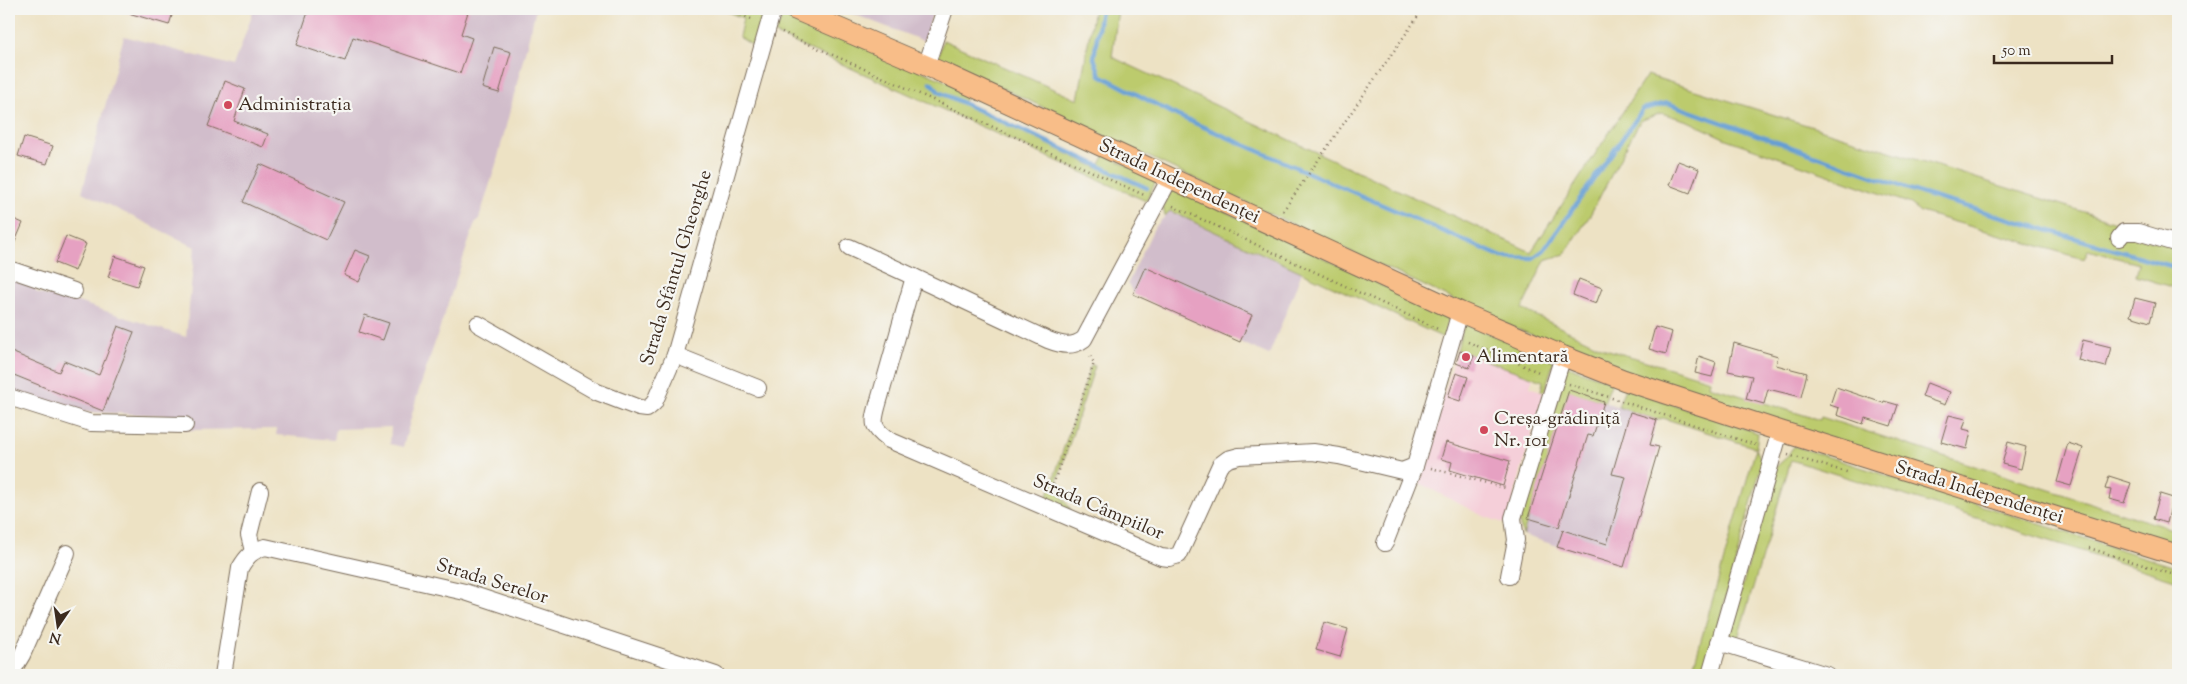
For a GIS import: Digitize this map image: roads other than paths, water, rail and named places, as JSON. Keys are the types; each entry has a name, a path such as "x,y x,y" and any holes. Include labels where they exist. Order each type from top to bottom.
{"main road":[{"name":"Strada Independenței","path":"794,9 926,66 1460,312 1563,356 1624,380 1780,431 2178,555"}],"street":[{"name":"Strada Sfântul Gheorghe","path":"478,324 598,392 639,408 647,409 654,403 675,356 773,9"},
{"path":"926,66 946,9"},
{"path":"849,247 1060,344 1077,344 1084,339 1170,178"},
{"path":"2119,238 2124,232 2138,232 2178,244"},
{"path":"9,269 74,291"},
{"name":"Strada Câmpiilor","path":"914,277 878,404 874,422 877,431 889,440 1161,557 1169,558 1179,555 1220,466 1228,459 1240,456 1313,452 1339,456 1402,471 1415,466"},
{"path":"1385,543 1415,466 1460,312"},
{"path":"675,356 758,388"},
{"path":"1509,576 1516,540 1514,518 1563,356"},
{"path":"9,396 91,423 185,424"},
{"path":"1710,675 1780,431"},
{"path":"223,675 240,568 253,551 249,535 260,491"},
{"name":"Strada Serelor","path":"253,551 265,547 275,548 465,592 716,675"},
{"path":"10,675 22,655 66,553"},
{"path":"1720,642 1827,675"}],"waterway":[{"path":"1101,9 1094,58 1100,75 1176,115 1502,257 1533,258 1544,250 1643,109 1667,103 1923,194 2178,268"},
{"path":"931,83 939,92 1147,188"}],"place":[{"name":"Administrația","path":"228,105"},
{"name":"Alimentară","path":"1466,357"},
{"name":"Creșa-grădiniță Nr. 101","path":"1484,430"}]}
